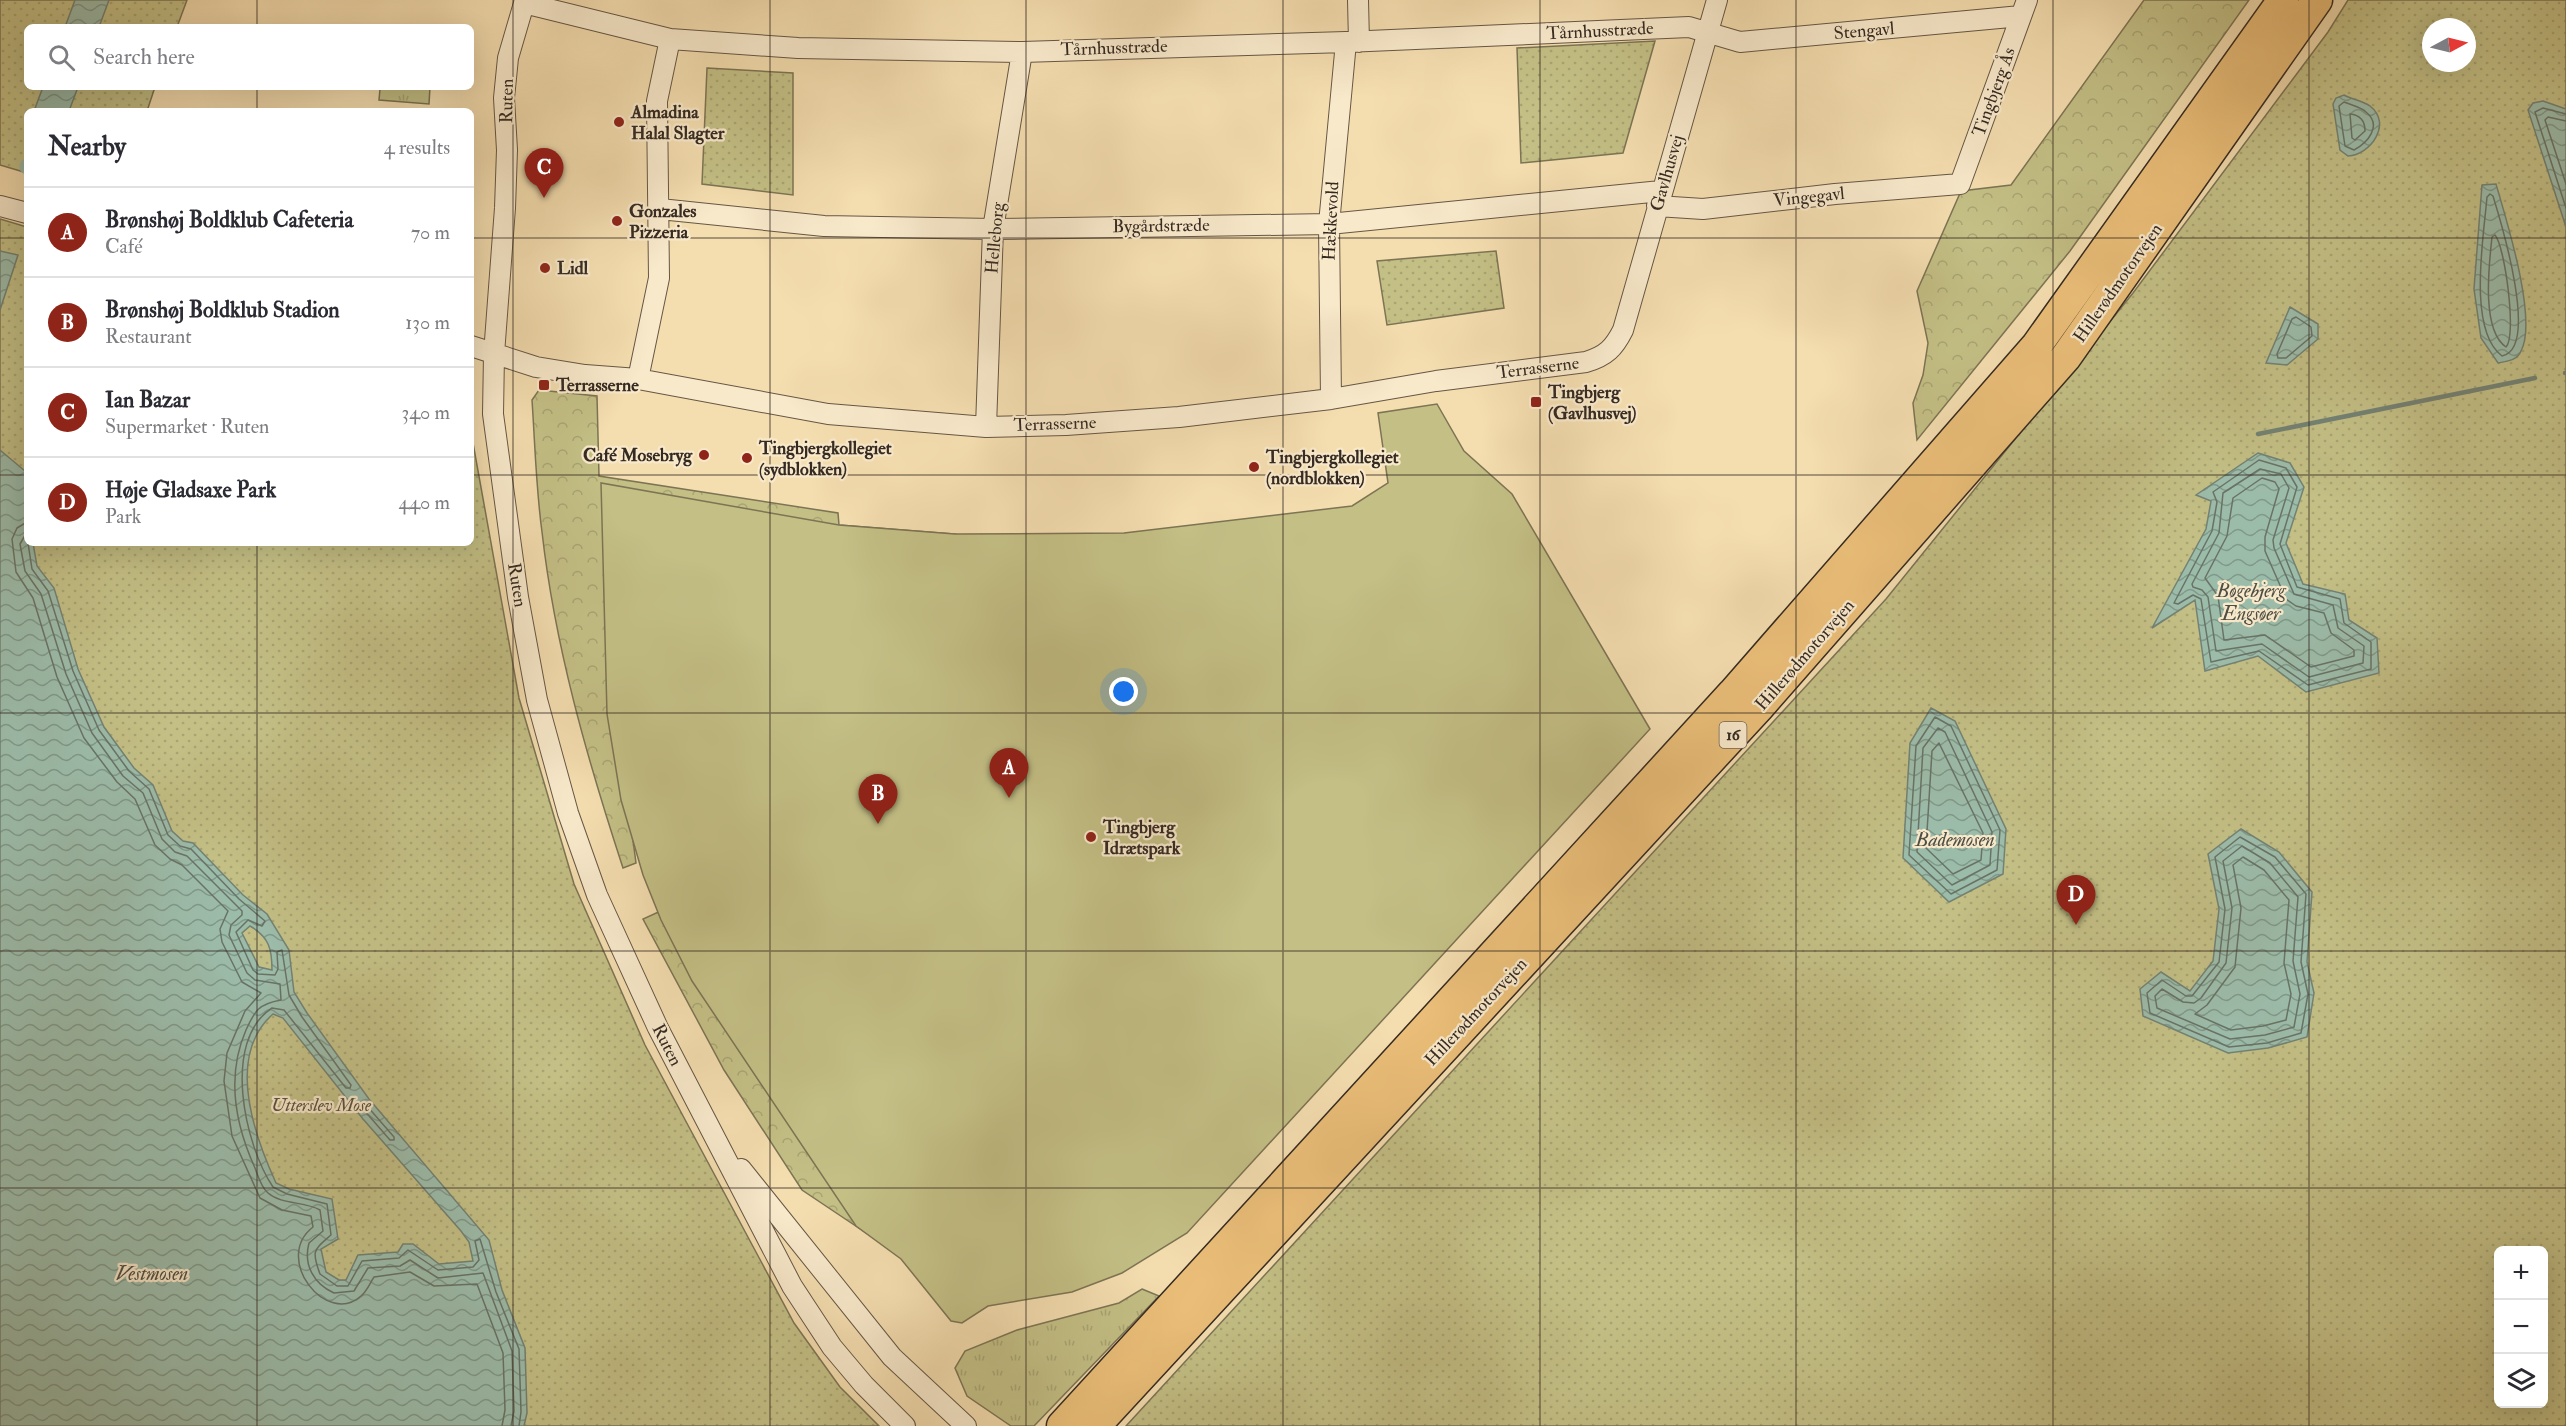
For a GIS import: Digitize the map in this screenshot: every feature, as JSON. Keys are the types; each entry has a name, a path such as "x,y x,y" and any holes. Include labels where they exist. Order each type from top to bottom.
{"highway":[{"name":"Hillerødmotorvejen","path":"1062,1426 1725,702 2037,345 2283,0"},
{"name":"Hillerødmotorvejen","path":"1095,1426 1758,708 2066,357 2318,0"}],"street":[{"name":"Hækkevold","path":"1331,399 1329,224 1358,0"},
{"name":"Gavlhusvej","path":"1615,346 1623,330 1717,0"},
{"name":"Tårnhusstræde","path":"525,2 669,39 798,48 1022,52 1353,42 1689,27 1707,33"},
{"name":"Ruten","path":"525,2 508,58 504,98 507,150 505,208 494,354 493,414 518,597 537,700 562,790 609,923 658,1028 792,1286 832,1347 864,1385 905,1426"},
{"name":"Stengavl","path":"1707,33 1740,42 2024,8"},
{"name":"Tingbjerg Ås","path":"1960,184 2024,8"},
{"path":"639,379 658,278 660,209 657,101 669,39"},
{"name":"Helleborg","path":"986,427 993,229 1022,52"},
{"name":"Vingegavl","path":"1659,199 1703,209 1835,194 1960,184"},
{"name":"Bygårdstræde","path":"660,209 824,226 993,229 1329,224 1659,199"},
{"path":"0,206 24,212"},
{"name":"Terrasserne","path":"474,347 536,367 585,375 639,379 828,414 986,427 1066,425 1179,417 1331,399 1436,381 1586,362 1603,356 1615,346"},
{"name":"Ruten","path":"715,1137 892,1357 966,1426"}],"green space":[{"path":"0,0 187,0 178,24 24,24 24,90 154,90 148,108 24,108 24,172 0,165"},
{"path":"2144,0 2249,0 2070,251 1917,440 1913,403 1923,375 1928,343 1917,291 1961,191 2011,185"},
{"path":"2348,0 2566,0 2566,1426 1126,1426 1886,599 2133,293 2328,32"},
{"path":"1655,41 1623,153 1521,163 1517,48"},
{"path":"707,68 793,73 793,195 702,184"},
{"path":"380,90 430,90 429,104 379,100"},
{"name":"Utterslev Mose","path":"0,219 24,226 24,546 474,546 474,449 519,698 574,884 645,1045 794,1323 840,1387 879,1426 0,1426"},
{"path":"1496,251 1504,308 1387,325 1377,261"},
{"path":"539,390 597,396 599,476 838,513 839,525 955,534 627,795 636,863 623,868 585,744 555,618 537,482 532,400"},
{"name":"Tingbjerg Idrætspark","path":"1437,404 1464,451 1512,494 1650,729 1187,1233 1122,1273 1072,1292 988,1306 962,1323 951,1321 901,1259 856,1226 692,981 661,920 643,875 621,800 607,714 601,483 839,525 955,534 1124,533 1352,506 1388,483 1378,413"},
{"path":"665,909 914,1265 802,1190 724,1070 643,919"},
{"path":"1142,1289 1159,1296 1034,1426 1011,1426 967,1396 955,1368 965,1351 1017,1330 1119,1303"}],"water":[{"path":"75,0 109,0 100,24 66,24"},
{"path":"42,90 77,90 70,108 35,108"},
{"path":"2344,95 2370,106 2377,113 2379,121 2379,129 2371,144 2364,150 2348,156 2340,150 2333,104 2336,98"},
{"path":"2543,101 2566,109 2566,227 2528,110 2533,103"},
{"path":"2496,184 2519,269 2526,316 2525,336 2521,351 2517,357 2498,363 2481,338 2474,289 2482,185"},
{"path":"0,251 18,255 0,310"},
{"path":"2290,307 2318,324 2318,339 2287,365 2266,363"},
{"name":"Vestmosen","path":"0,450 24,470 24,546 34,546 37,566 54,588 78,669 104,727 134,768 153,785 172,831 183,841 193,843 243,895 267,914 289,950 294,992 307,1013 369,1099 489,1240 502,1290 525,1348 527,1413 524,1426 0,1426","holes":["250,926 268,944 272,970 259,967 242,933","273,1014 283,1018 363,1119 461,1231 469,1242 473,1261 439,1264 413,1244 403,1244 398,1252 358,1255 346,1280 339,1280 326,1272 321,1249 338,1239 332,1199 289,1189 276,1183 260,1142 248,1096 247,1073 250,1051 258,1031"]},
{"name":"Bøgebjerg Engsøer","path":"2258,453 2290,463 2304,487 2286,543 2303,584 2345,594 2349,620 2377,638 2379,673 2306,692 2258,656 2205,671 2195,600 2152,628 2206,529 2211,501 2196,495"},
{"name":"Bademosen","path":"1931,708 1955,721 2006,829 2003,874 1949,902 1903,858 1910,743"},
{"path":"2241,829 2279,852 2312,892 2307,962 2314,993 2307,1037 2268,1048 2228,1053 2143,1016 2140,989 2161,972 2190,991 2213,961 2219,909 2208,854"}],"waterway":[{"path":"2258,434 2535,378"}],"place":[{"name":"Almadina Halal Slagter","path":"619,122"},
{"name":"Ian Bazar","path":"544,198"},
{"name":"Gonzales Pizzeria","path":"617,221"},
{"name":"Lidl","path":"545,268"},
{"name":"Terrasserne","path":"544,385"},
{"name":"Tingbjerg (Gavlhusvej)","path":"1536,402"},
{"name":"Café Mosebryg","path":"704,455"},
{"name":"Tingbjergkollegiet (sydblokken)","path":"747,458"},
{"name":"Tingbjergkollegiet (nordblokken)","path":"1254,467"},
{"name":"Brønshøj Boldklub Cafeteria","path":"1009,798"},
{"name":"Brønshøj Boldklub Stadion","path":"878,824"},
{"name":"Tingbjerg Idrætspark","path":"1091,837"},
{"name":"Høje Gladsaxe Park","path":"2076,925"}]}
